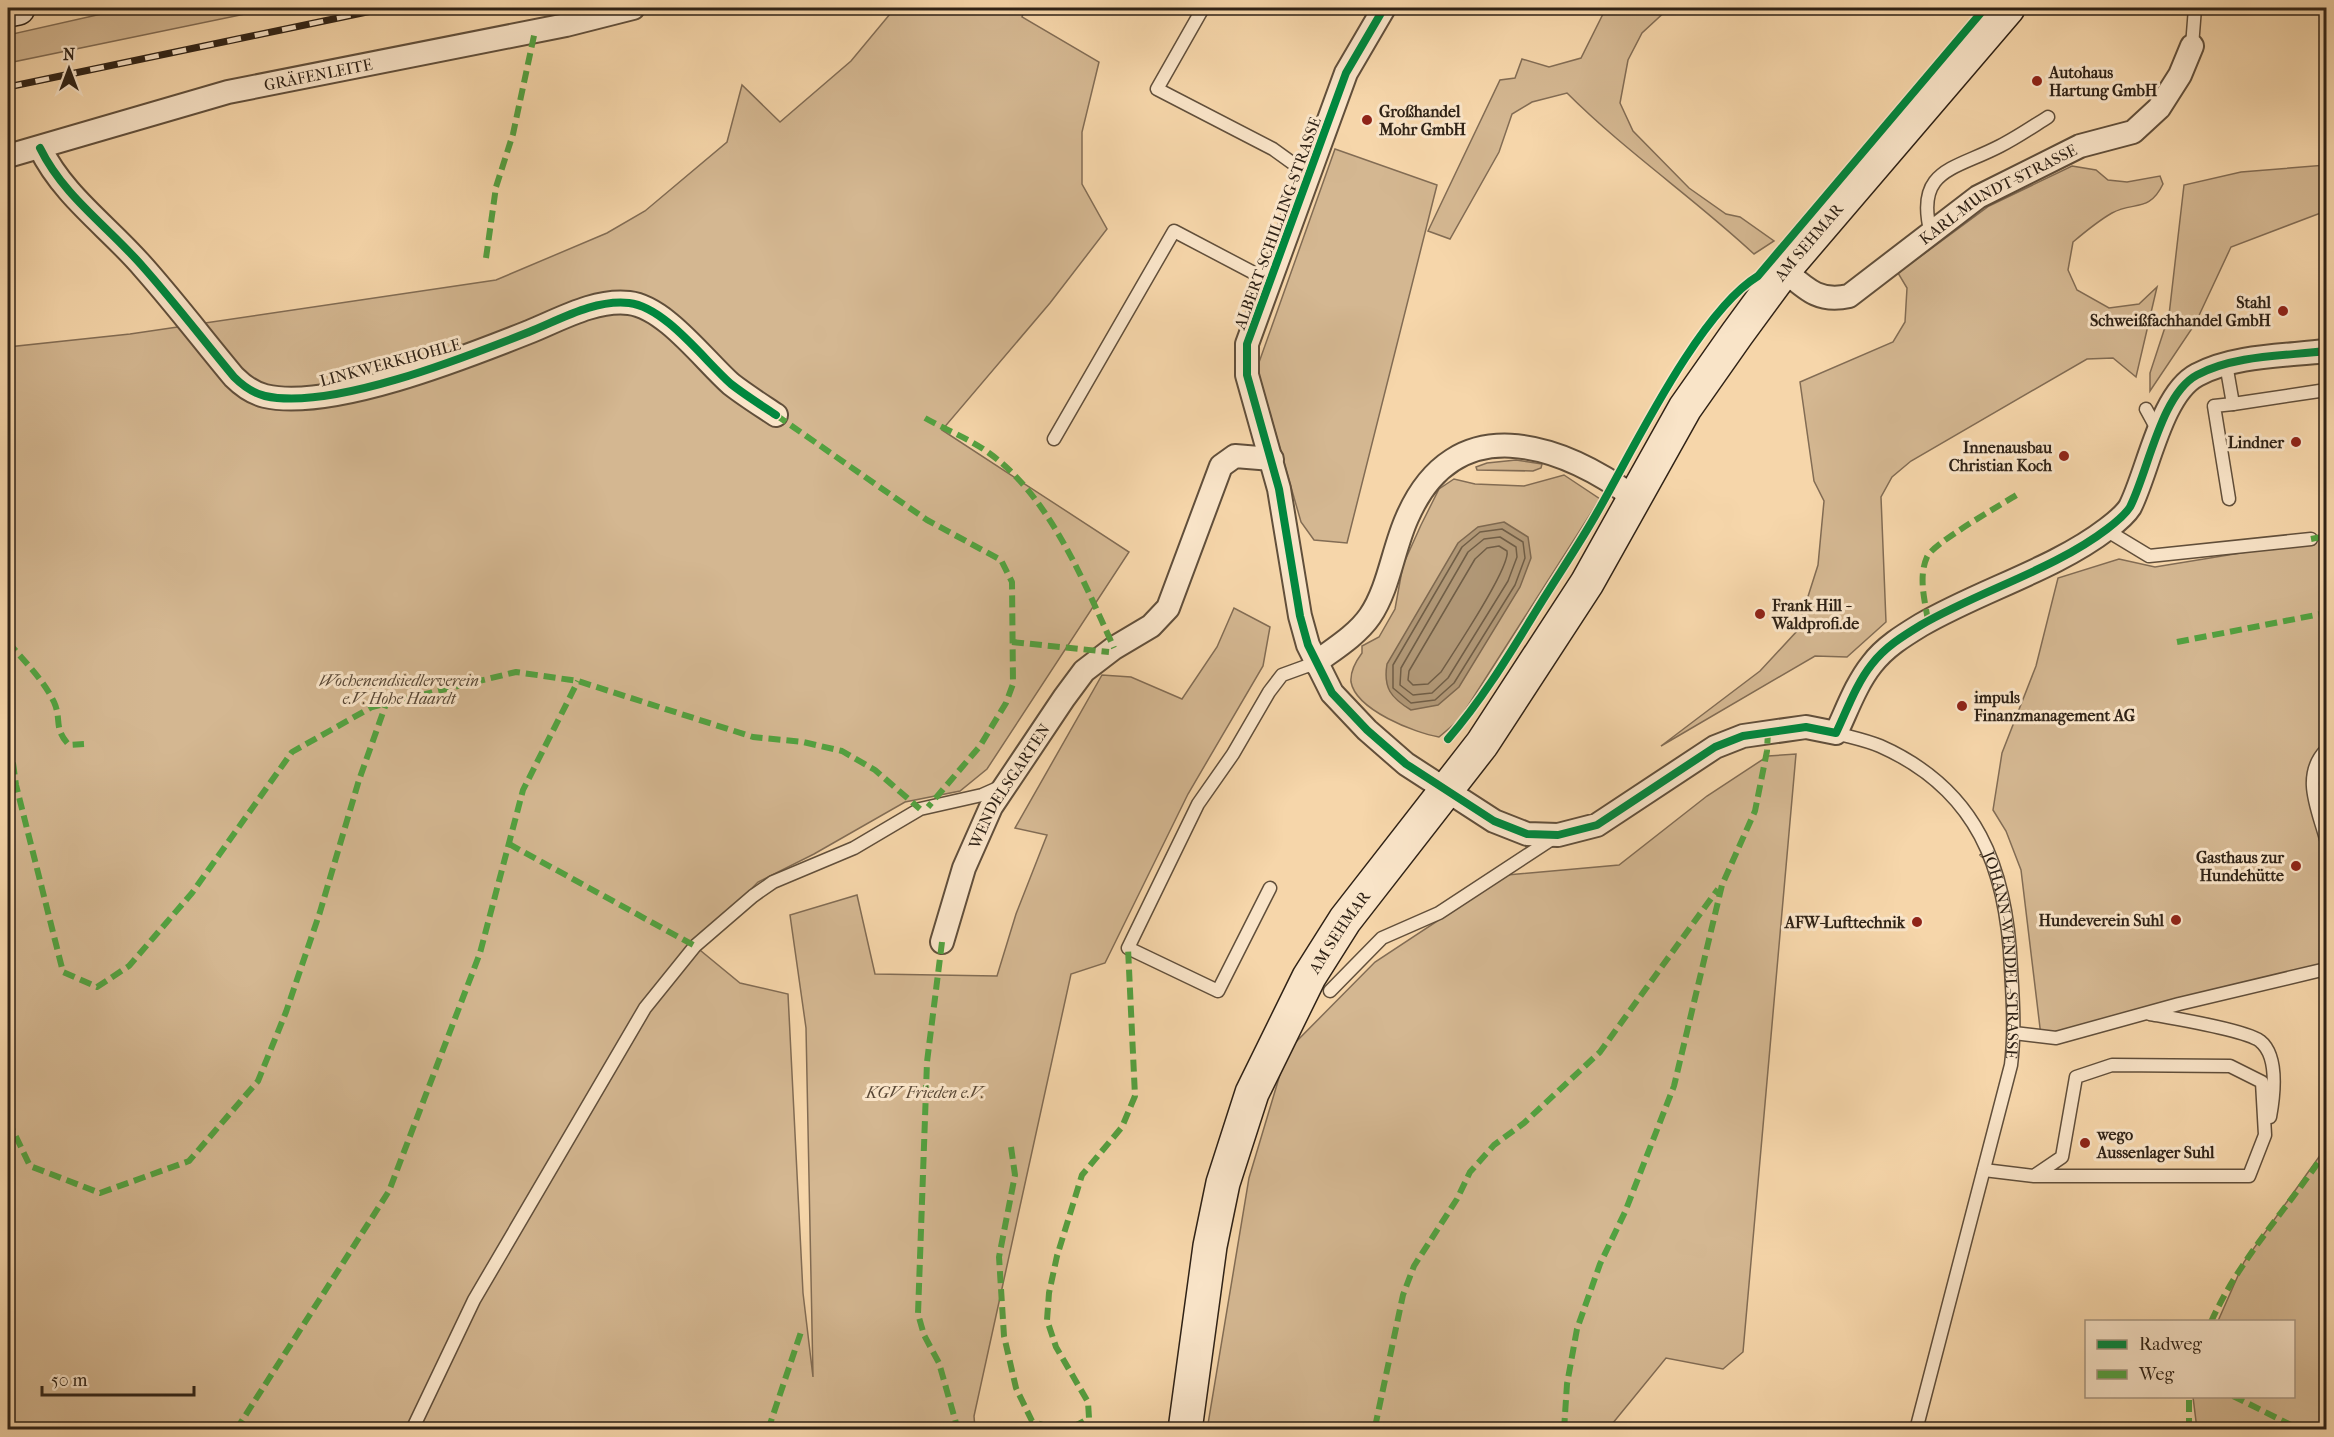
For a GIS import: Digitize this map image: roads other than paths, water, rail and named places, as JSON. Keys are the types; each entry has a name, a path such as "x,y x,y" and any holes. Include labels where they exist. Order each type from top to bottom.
{"main road":[{"path":"8,10 18,8"},
{"name":"AM SEHMAR","path":"1185,1430 1215,1215 1232,1150 1252,1093 1290,1012 1330,943 1359,902 1482,744 1555,634 1685,408 1784,270 2008,8"}],"street":[{"name":"GRÄFENLEITE","path":"8,156 228,92 566,26 633,8"},
{"name":"ALBERT-SCHILLING-STRASSE","path":"1384,8 1346,73 1247,345 1247,375 1272,459 1300,616 1315,663 1332,693 1367,730 1406,764 1446,790"},
{"name":"KARL-MUNDT-STRASSE","path":"1784,270 1810,293 1822,298 1849,296 1978,197 2080,146 2133,132 2159,108 2180,75 2192,46"},
{"name":"LINKWERKHOHLE","path":"40,148 51,171 75,199 144,268 234,377 243,386 262,396 274,398 328,394 383,382 451,363 597,306 629,303 657,313 733,385 776,415"},
{"path":"1836,733 1860,681 1872,664 1897,640 1946,611 2062,556 2106,530 2128,509 2158,431 2181,390 2195,376 2226,364 2326,351"},
{"path":"1315,663 1361,628 1371,614 1407,518 1421,491 1445,465 1459,456 1500,445 1525,445 1585,466 1635,498"},
{"name":"WENDELSGARTEN","path":"942,942 964,868 991,807 1084,671 1109,652 1151,626 1168,608 1224,462 1235,456 1272,459"},
{"name":"JOHANN-WENDEL-STRASSE","path":"1446,790 1505,825 1527,834 1558,836 1597,825 1715,747 1743,736 1806,727 1836,733"}],"lane":[{"path":"1203,8 1157,89 1273,149 1310,175"},
{"path":"2192,46 2195,8"},
{"path":"1931,234 1926,200 1939,174 2001,146 2048,117"},
{"path":"1054,439 1174,231 1271,282"},
{"path":"2226,364 2233,404"},
{"path":"2229,499 2214,406 2326,390"},
{"path":"2146,409 2158,431"},
{"path":"2106,530 2149,556 2311,539"},
{"path":"1270,888 1218,991 1128,948 1198,804 1233,754 1269,692 1282,675 1315,663"},
{"name":"JOHANN-WENDEL-STRASSE","path":"1836,733 1879,745 1922,770 1951,796 1984,840 1999,877 2008,919 2014,1033 2011,1065 1916,1430"},
{"path":"2326,750 2316,765 2312,791 2326,839"},
{"path":"412,1430 474,1300 645,1008 695,946 772,882 854,848 920,809 982,795 1007,783"},
{"path":"1330,991 1382,938 1439,913 1558,836"},
{"path":"2014,1033 2056,1038 2146,1013 2326,969"},
{"path":"1984,1170 2034,1176 2249,1176 2271,1114 2273,1071 2270,1054 2259,1040 2226,1030 2146,1013"},
{"path":"2034,1176 2062,1157 2076,1077 2112,1065 2230,1065 2262,1082 2265,1135"}],"water":[{"path":"1504,522 1528,537 1531,558 1520,587 1459,687 1438,705 1411,710 1398,701 1390,691 1386,680 1387,664 1458,543 1478,527"}],"railway":[{"path":"8,87 386,8"}],"place":[{"name":"Autohaus Hartung GmbH","path":"2037,81"},
{"name":"Großhandel Mohr GmbH","path":"1367,120"},
{"name":"Stahl Schweißfachhandel GmbH","path":"2283,311"},
{"name":"Lindner","path":"2296,442"},
{"name":"Innenausbau Christian Koch","path":"2064,456"},
{"name":"Frank Hill - Waldprofi.de","path":"1760,614"},
{"name":"impuls Finanzmanagement AG","path":"1962,706"},
{"name":"Gasthaus zur Hundehütte","path":"2296,866"},
{"name":"Hundeverein Suhl","path":"2176,920"},
{"name":"AFW-Lufttechnik","path":"1917,922"},
{"name":"wego Aussenlager Suhl","path":"2085,1143"}],"park label":[{"name":"Wochenendsiedlerverein e.V. Hohe Haardt","path":"399,689"},
{"name":"KGV Frieden e.V.","path":"925,1092"}]}
